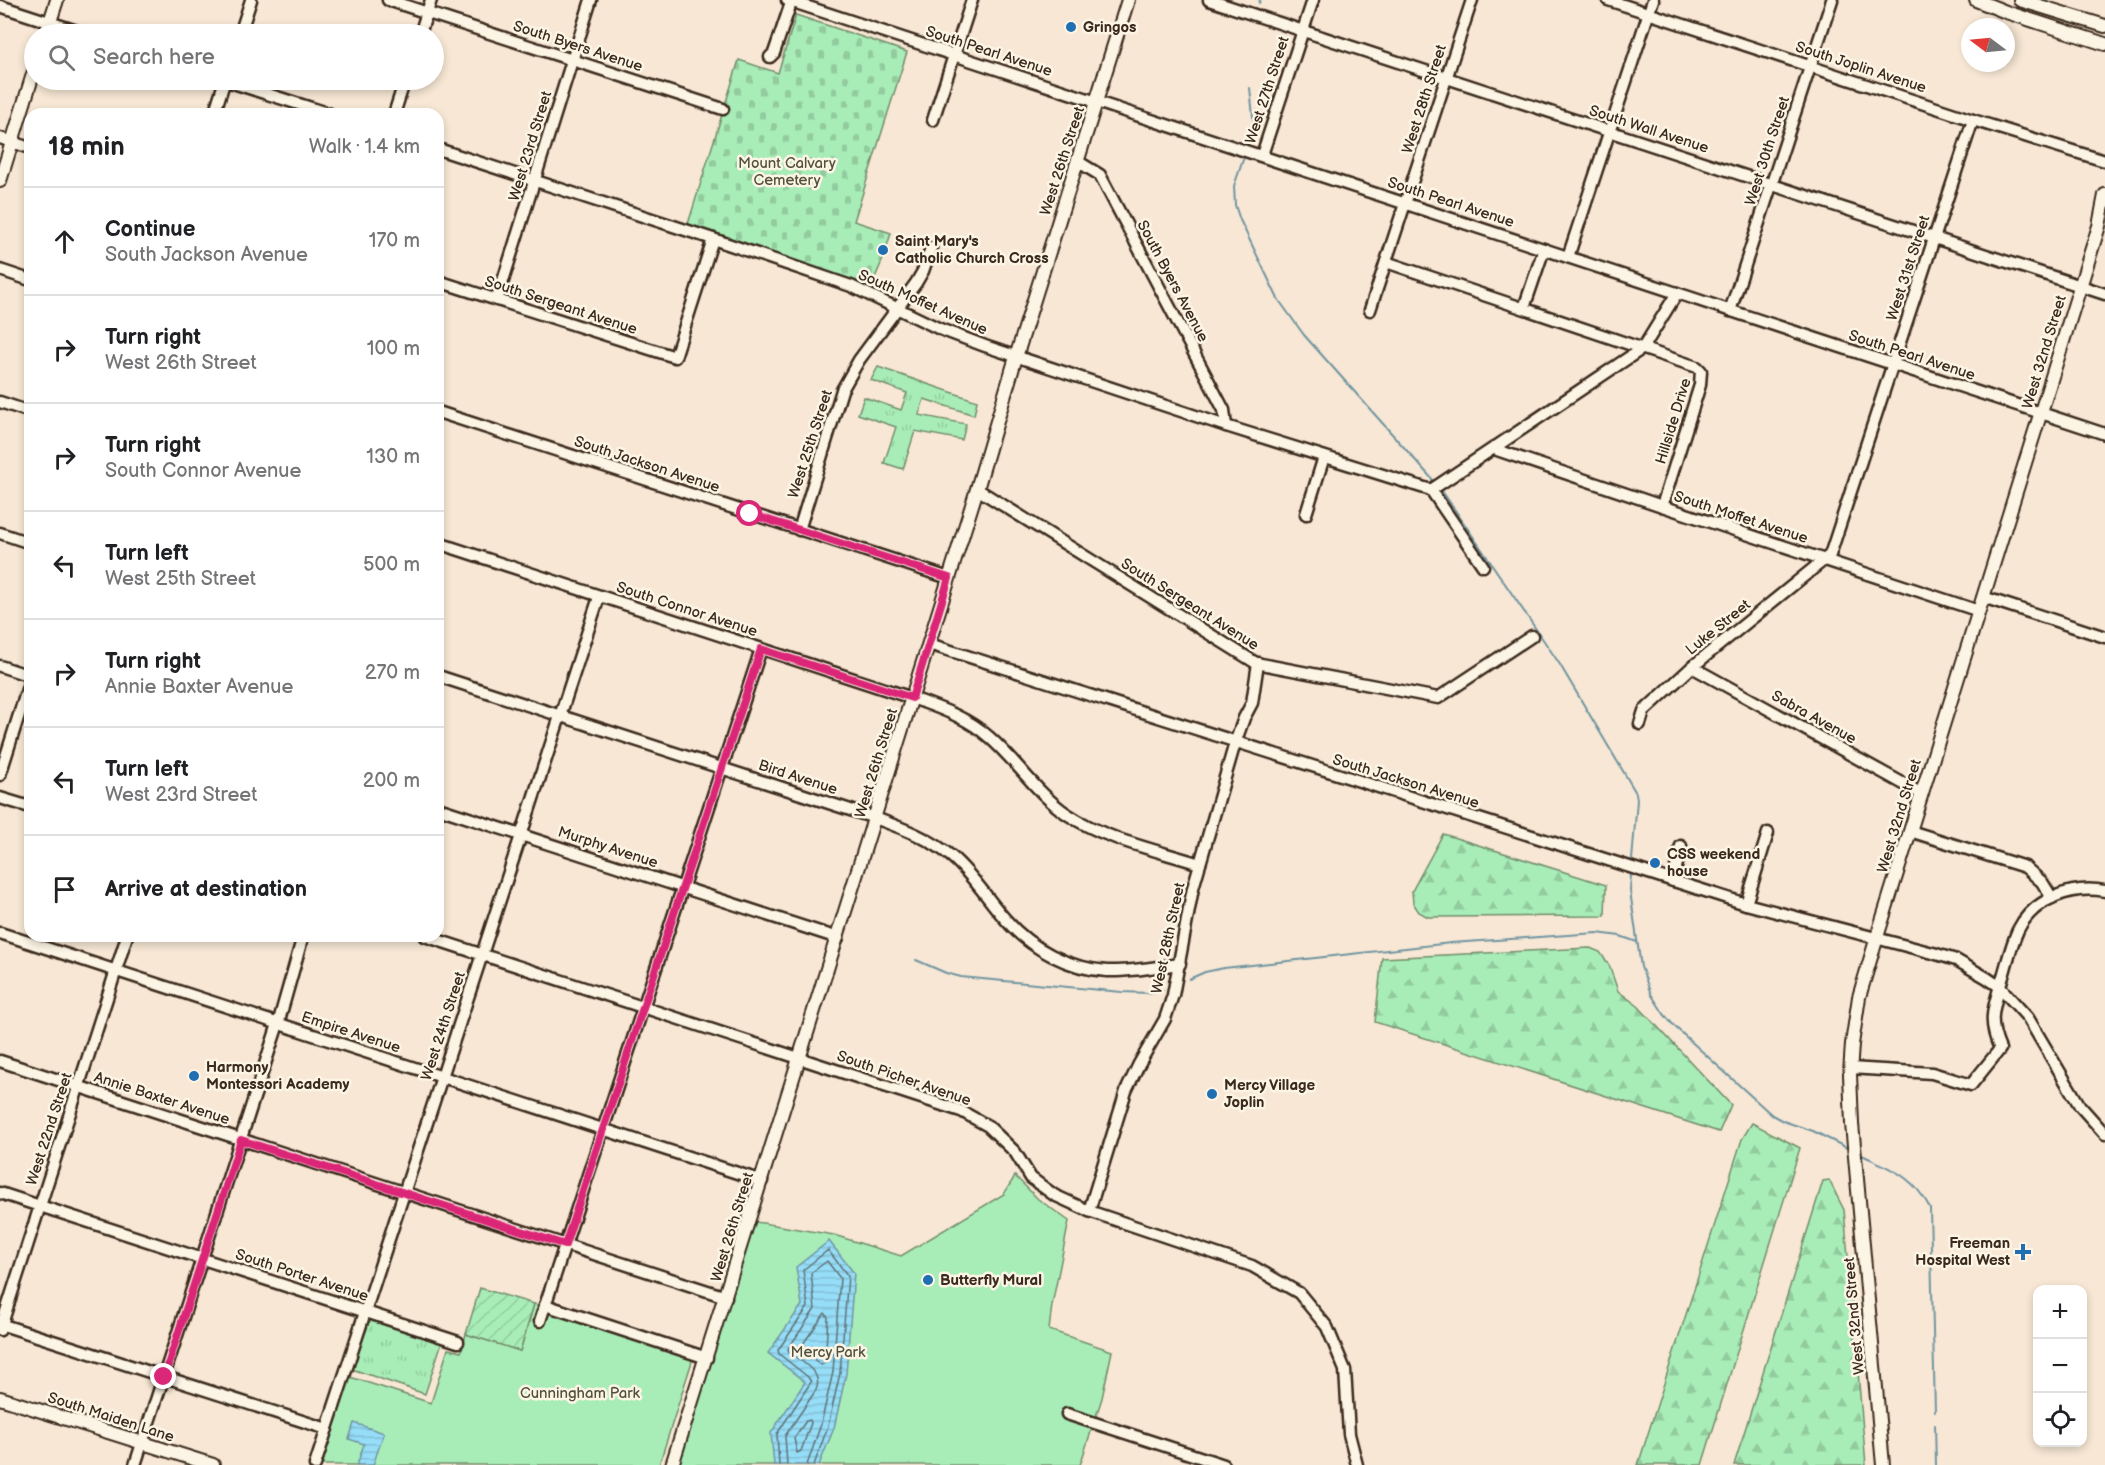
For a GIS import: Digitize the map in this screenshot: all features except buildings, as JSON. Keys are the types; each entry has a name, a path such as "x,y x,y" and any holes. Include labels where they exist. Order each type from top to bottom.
{"main road":[{"path":"50,24 57,0"},
{"name":"West 26th Street","path":"672,1465 838,938 1128,0"},
{"path":"1976,0 2105,44"},
{"path":"2020,0 2105,26"},
{"path":"0,182 6,140 26,90"},
{"name":"West 32nd Street","path":"1883,1465 1852,1125 1850,1068 1859,997 2080,286 2102,222 2105,195"},
{"name":"South Maiden Lane","path":"0,1398 213,1465"}],"street":[{"path":"243,24 251,0"},
{"name":"South Byers Avenue","path":"388,0 723,109"},
{"path":"423,24 431,0"},
{"name":"West 23rd Street","path":"497,300 591,0"},
{"path":"933,120 972,0"},
{"name":"South Wall Avenue","path":"1209,0 2105,294"},
{"name":"West 27th Street","path":"1262,155 1313,0"},
{"name":"West 28th Street","path":"1371,310 1472,0"},
{"name":"South Joplin Avenue","path":"1608,0 2105,161"},
{"path":"1568,257 1653,0"},
{"name":"West 30th Street","path":"1730,311 1832,0"},
{"path":"770,57 774,53 790,1"},
{"name":"South Pearl Avenue","path":"790,1 2105,434"},
{"path":"0,6 38,24"},
{"path":"216,108 222,90"},
{"path":"256,90 311,108"},
{"path":"396,108 402,90"},
{"name":"West 31st Street","path":"1825,560 1830,555 1973,120"},
{"path":"6,140 24,146"},
{"name":"South Moffet Avenue","path":"444,151 713,238 851,286 953,335 1016,357 1431,490"},
{"name":"South Byers Avenue","path":"1077,161 1100,175 1224,410 1226,426"},
{"name":"South Sergeant Avenue","path":"444,283 675,357 713,238"},
{"name":"West 25th Street","path":"799,530 842,390 859,360 920,277 931,248"},
{"path":"1524,308 1544,249"},
{"path":"1386,262 1643,348"},
{"path":"0,270 24,278"},
{"path":"1483,566 1431,490 1643,348 1677,293"},
{"name":"Hillside Drive","path":"1643,348 1697,366 1701,370 1702,377 1662,506"},
{"path":"0,402 24,410"},
{"name":"South Jackson Avenue","path":"444,414 949,578"},
{"name":"South Moffet Avenue","path":"1494,448 1979,611"},
{"path":"1306,513 1324,457"},
{"name":"South Sergeant Avenue","path":"977,489 1258,663 1438,698 1532,636"},
{"path":"0,533 24,541"},
{"name":"South Connor Avenue","path":"444,545 912,698 951,713 982,730 1046,796 1081,823 1106,834 1200,864"},
{"name":"Luke Street","path":"1640,724 1644,711 1692,667 1825,560"},
{"name":"West 24th Street","path":"315,1465 599,597"},
{"path":"1983,597 2105,637"},
{"name":"South Jackson Avenue","path":"928,644 1746,904 1877,937 1956,960 2000,987 2028,1018 2080,1106 2105,1134"},
{"path":"540,1321 761,649"},
{"name":"West 28th Street","path":"1089,1211 1126,1091 1165,1019 1173,995 1193,888 1235,743 1255,693 1258,663"},
{"path":"0,666 24,676"},
{"name":"Sabra Avenue","path":"1692,667 1922,794"},
{"name":"Bird Avenue","path":"444,678 875,818 920,836 945,851 960,864 1018,933 1061,959 1104,971 1139,970 1180,964"},
{"path":"0,775 24,697"},
{"path":"0,798 24,805"},
{"name":"Murphy Avenue","path":"444,810 838,938"},
{"path":"1910,831 2025,867 2042,882 2052,898"},
{"path":"1746,904 1768,833"},
{"path":"1673,881 1681,846"},
{"path":"1850,1068 1932,1073 1971,1085 2000,1049 1992,1025 1993,1008 2019,929 2032,911 2052,898 2082,889 2105,891"},
{"name":"Empire Avenue","path":"0,933 24,941"},
{"name":"Empire Avenue","path":"27,942 762,1181"},
{"name":"West 22nd Street","path":"1,1326 126,942"},
{"path":"135,1465 278,1024 301,942"},
{"name":"South Picher Avenue","path":"444,942 961,1111 988,1126 1015,1152 1031,1178 1054,1195 1089,1211 1251,1266 1299,1293 1327,1328 1345,1370 1350,1434 1357,1465"},
{"name":"Annie Baxter Avenue","path":"0,1061 726,1296"},
{"name":"South Porter Avenue","path":"0,1193 458,1342"},
{"path":"546,1305 707,1358"},
{"path":"1,1326 327,1429"},
{"path":"1067,1414 1224,1465"}],"green space":[{"name":"Mount Calvary Cemetery","path":"796,15 907,52 854,221 891,233 870,289 688,224 739,60 778,73"},
{"path":"878,367 977,401 974,415 924,399 919,415 966,424 962,440 915,431 903,469 884,463 896,427 858,414 864,397 901,410 907,393 871,380"},
{"path":"1443,834 1606,885 1605,916 1428,917 1419,912 1413,903 1412,891"},
{"path":"1590,948 1600,952 1609,965 1618,991 1638,1006 1731,1105 1719,1132 1375,1022 1382,958"},
{"path":"1752,1123 1800,1148 1702,1465 1638,1465 1742,1139"},
{"name":"Mercy Park","path":"1015,1176 1038,1199 1069,1221 1049,1330 1112,1351 1102,1398 1080,1465 672,1465 750,1221 834,1235 901,1256 1004,1194"},
{"path":"1829,1180 1844,1210 1866,1465 1734,1465 1823,1181"},
{"path":"480,1288 534,1304 520,1351 466,1334"},
{"name":"Cunningham Park","path":"534,1304 694,1355 659,1465 321,1465 350,1377 431,1403 448,1349 461,1352 466,1334 520,1351"},
{"path":"370,1319 442,1342 425,1394 352,1369"}],"water":[{"path":"829,1241 854,1273 846,1374 834,1428 819,1465 774,1465 771,1433 805,1382 768,1353 802,1305 796,1267"},
{"path":"354,1423 384,1433 373,1465 357,1465 364,1444 349,1439"}],"waterway":[{"path":"1248,144 1254,126 1250,88"},
{"path":"1244,157 1234,186 1235,205 1278,299 1304,335 1433,480"},
{"path":"1442,491 1559,663 1636,793 1632,860"},
{"path":"1631,874 1630,891 1641,967 1651,994 1664,1014 1674,1026 1772,1115 1813,1131 1847,1148"},
{"path":"1189,979 1205,972 1224,968 1451,943 1597,933 1620,936 1637,942"},
{"path":"916,960 961,977 1122,992 1149,993 1163,990"},
{"path":"1862,1155 1893,1170 1909,1181 1917,1188 1930,1208 1935,1411"},
{"path":"1935,1425 1936,1465"}],"place":[{"name":"Gringos","path":"1071,27"},
{"name":"Saint Mary's Catholic Church Cross","path":"883,250"},
{"name":"CSS weekend house","path":"1655,863"},
{"name":"Harmony Montessori Academy","path":"194,1076"},
{"name":"Mercy Village Joplin","path":"1212,1094"},
{"name":"Freeman Hospital West","path":"2023,1252"},
{"name":"Butterfly Mural","path":"928,1280"}],"route":[{"path":"164,1377 241,1140 565,1245 761,649 912,698 949,578 750,514"}]}
